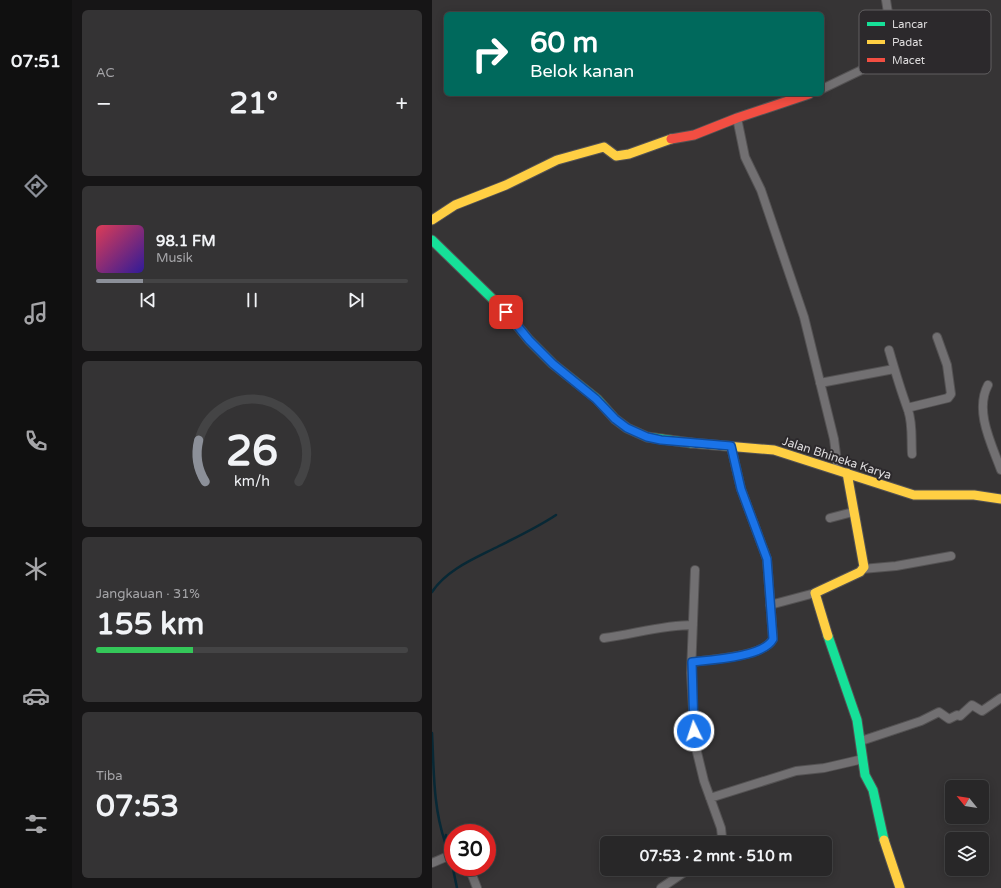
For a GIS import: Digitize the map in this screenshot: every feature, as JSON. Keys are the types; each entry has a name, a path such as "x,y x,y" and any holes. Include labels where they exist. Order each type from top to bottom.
{"street":[{"path":"886,0 888,10"},
{"path":"824,88 859,71"},
{"path":"432,220 455,205 506,185 557,160 604,147 616,156 629,154 667,140 694,136 737,118 803,96"},
{"path":"737,118 746,157 761,190 800,303 853,512 863,564 862,569"},
{"name":"Jalan Bhineka Karya","path":"432,240 506,312 529,340 553,364 596,399 622,425 642,435 661,440 774,450 914,495 974,495 1001,499"},
{"path":"908,410 911,407 948,398 951,394 947,365 937,338"},
{"path":"889,350 908,410 911,426 912,454"},
{"path":"820,383 894,369"},
{"path":"988,385 984,396 983,412 1001,470"},
{"path":"692,662 746,654 767,647 772,642 773,635 767,559 741,489 731,446"},
{"path":"830,518 853,512"},
{"path":"770,605 815,592 836,584 862,569 896,566 951,556"},
{"path":"695,570 692,662 695,744 710,798 722,833 721,836"},
{"path":"815,592 827,635 857,720 865,775 873,790 882,831 900,888"},
{"path":"604,638 627,635 665,626 693,625"},
{"path":"861,741 920,721 939,712 949,719 957,715 960,716 972,705 982,711 1001,698"},
{"path":"710,798 796,771 824,768 863,759"},
{"path":"434,862 444,858"},
{"path":"472,876 477,888"},
{"path":"661,888 679,876"}],"waterway":[{"path":"432,592 438,584 462,565 542,524 556,515"},
{"path":"432,733 438,815 445,842 446,835 457,888"}],"traffic: fast":[{"path":"432,240 506,312 529,340 553,364 597,399 615,419 627,428 647,437 691,443"},
{"path":"828,636 857,720 865,775 873,790 884,840"}],"traffic: slow":[{"path":"432,220 455,205 506,185 557,160 604,147 616,156 629,154 671,139"},
{"path":"691,443 774,450 914,495 974,495 1001,499"},
{"path":"828,636 815,593 860,572 864,567 847,473"},
{"path":"884,840 900,888"}],"traffic: jam":[{"path":"671,139 694,135 737,118 803,96"}],"route":[{"path":"506,312 529,340 553,364 596,399 615,419 627,428 647,437 661,440 731,446 741,489 765,550 767,559 768,587 774,631 773,639 767,647 746,654 692,662 691,673 694,731"}]}
